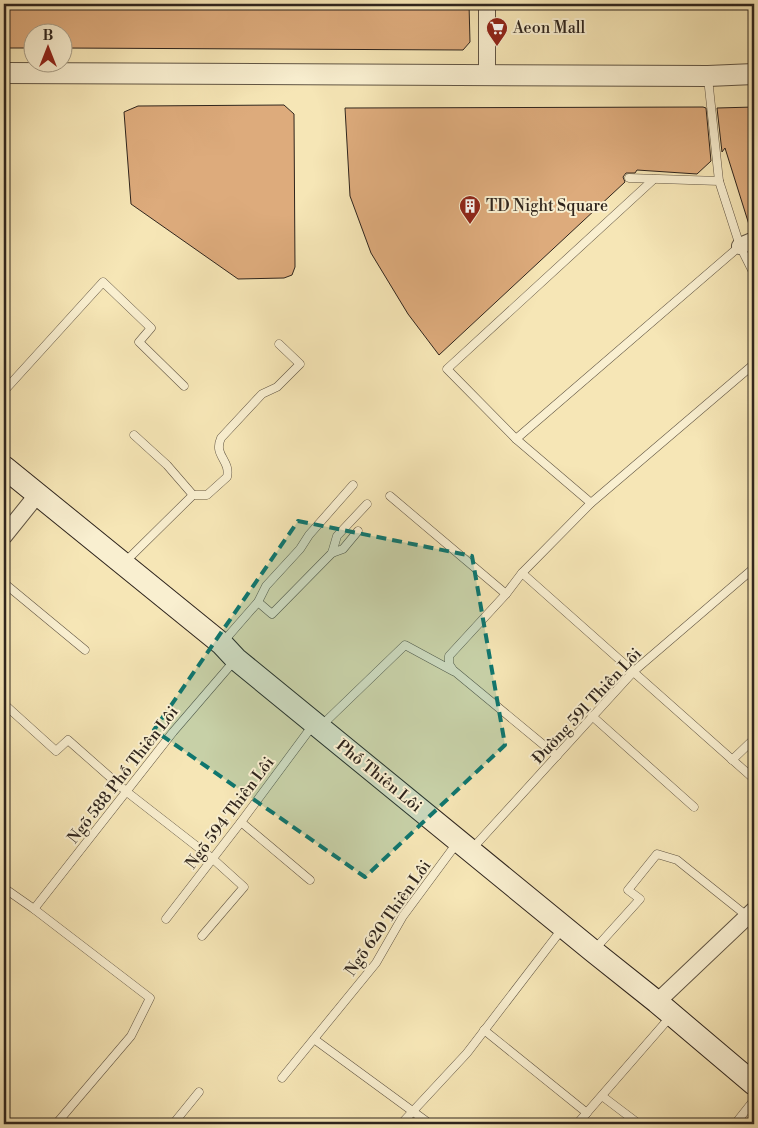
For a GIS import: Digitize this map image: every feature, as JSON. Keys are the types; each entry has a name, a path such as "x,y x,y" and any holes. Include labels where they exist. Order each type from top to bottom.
{"main road":[{"name":"Phố Thiên Lôi","path":"4,467 464,847 665,1008 754,1084"}],"street":[{"path":"487,4 487,75"},
{"path":"4,73 708,76 754,74"},
{"path":"4,536 37,495"},
{"path":"665,1008 750,913"}],"lane":[{"path":"708,76 719,181 747,243 754,274"},
{"path":"629,178 703,182 719,181"},
{"path":"591,503 516,439 447,369 654,179"},
{"path":"516,439 747,243"},
{"path":"4,391 102,282 151,328 139,342 184,386"},
{"path":"122,564 192,495 208,495 227,477 228,466 219,453 218,445 221,438 262,394 276,387 300,364 279,344"},
{"path":"557,756 456,673 449,664 449,656 506,594 522,573 591,503 754,364"},
{"path":"134,435 167,465 192,495"},
{"name":"Ngõ 588 Phố Thiên Lôi","path":"34,910 173,732 229,651 266,586 354,485"},
{"path":"390,496 506,594"},
{"path":"332,553 337,536 367,504"},
{"path":"258,602 272,614 332,553 343,549 358,531"},
{"name":"Đường 591 Thiên Lôi","path":"464,847 557,756 634,671 754,568"},
{"path":"522,573 754,779"},
{"path":"4,583 85,650"},
{"name":"Ngõ 594 Thiên Lôi","path":"166,919 317,725 405,645 456,673"},
{"path":"4,704 56,752 68,740 127,792 213,859 244,887 202,936"},
{"path":"592,716 694,807"},
{"path":"732,760 754,740"},
{"path":"241,822 310,880"},
{"name":"Ngõ 620 Thiên Lôi","path":"282,1078 376,963 403,916 464,847"},
{"path":"593,952 640,900 628,890 657,854 677,860 750,913"},
{"path":"4,888 150,998 131,1036 57,1124"},
{"path":"401,1124 467,1053 563,927"},
{"path":"577,1124 602,1096 665,1008"},
{"path":"484,1030 587,1113"},
{"path":"314,1039 430,1124"},
{"path":"172,1124 198,1092"},
{"path":"602,1096 639,1124"},
{"path":"735,1124 754,1100"}],"highlighted area":[{"path":"298,521 472,556 505,745 365,877 154,730"}],"building":[{"path":"4,4 469,4 470,42 463,50 72,48 72,22 22,22 22,48 4,48"},
{"path":"284,105 294,114 295,267 292,275 284,278 238,279 131,204 124,112 138,106"},
{"name":"TD Night Square","path":"703,107 706,108 711,161 697,174 637,170 635,173 626,173 623,177 625,182 439,355 408,314 371,253 350,196 345,108"},
{"path":"754,107 754,230 751,231 725,148 722,152 717,108"}],"place":[{"name":"Aeon Mall","path":"497,47"},
{"name":"TD Night Square","path":"470,225"}]}
